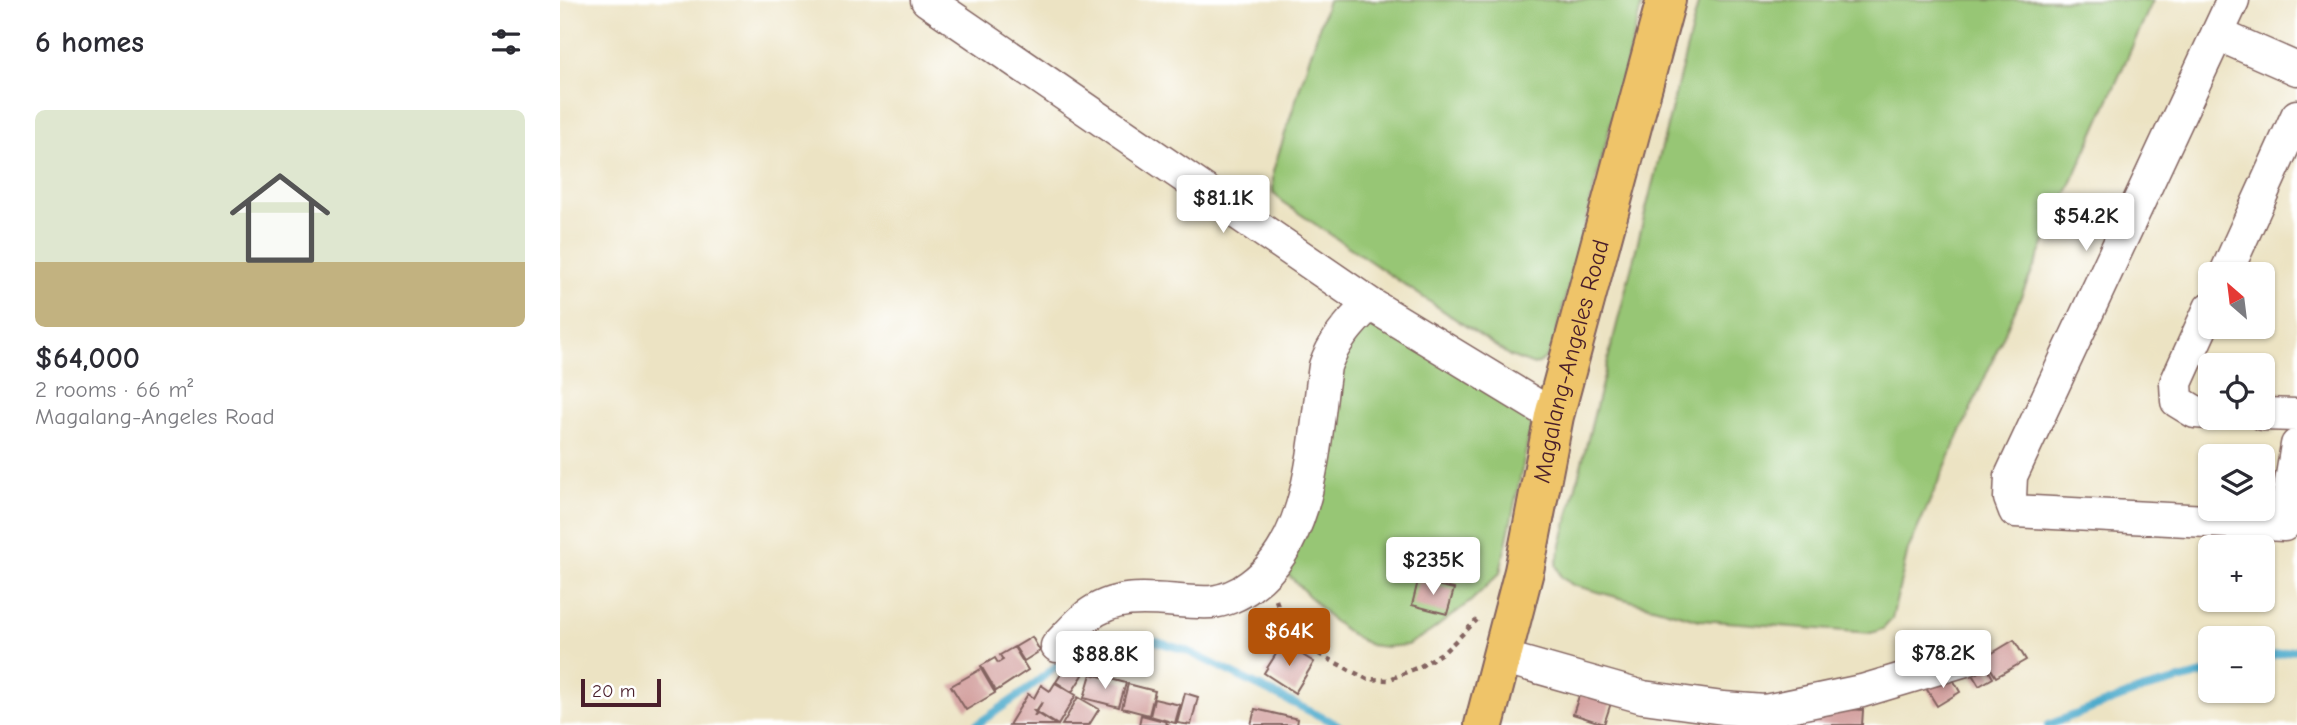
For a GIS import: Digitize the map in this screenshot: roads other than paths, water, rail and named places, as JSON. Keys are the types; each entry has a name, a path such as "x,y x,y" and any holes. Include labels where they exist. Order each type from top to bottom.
{"main road":[{"name":"Magalang-Angeles Road","path":"1484,725 1524,571 1554,416 1667,0"}],"street":[{"path":"927,0 1370,304 1554,416"},
{"path":"2233,0 2011,476 2010,498 2015,511 2284,525 2297,445"},
{"path":"2217,34 2297,69"},
{"path":"2231,262 2297,116"},
{"path":"1057,646 1088,615 1105,605 1138,597 1214,602 1241,592 1266,574 1295,530 1306,492 1325,366 1330,352 1357,316 1370,304"},
{"path":"2198,334 2176,383 2177,401 2198,412"},
{"path":"2275,414 2297,415"},
{"path":"1502,657 1643,697 1723,708 1765,710 1862,691 1969,659"}],"waterway":[{"path":"976,725 1069,656 1094,645 1147,639 1185,650 1338,725"},
{"path":"2275,655 2297,649"},
{"path":"2048,725 2141,690 2198,675"}]}
